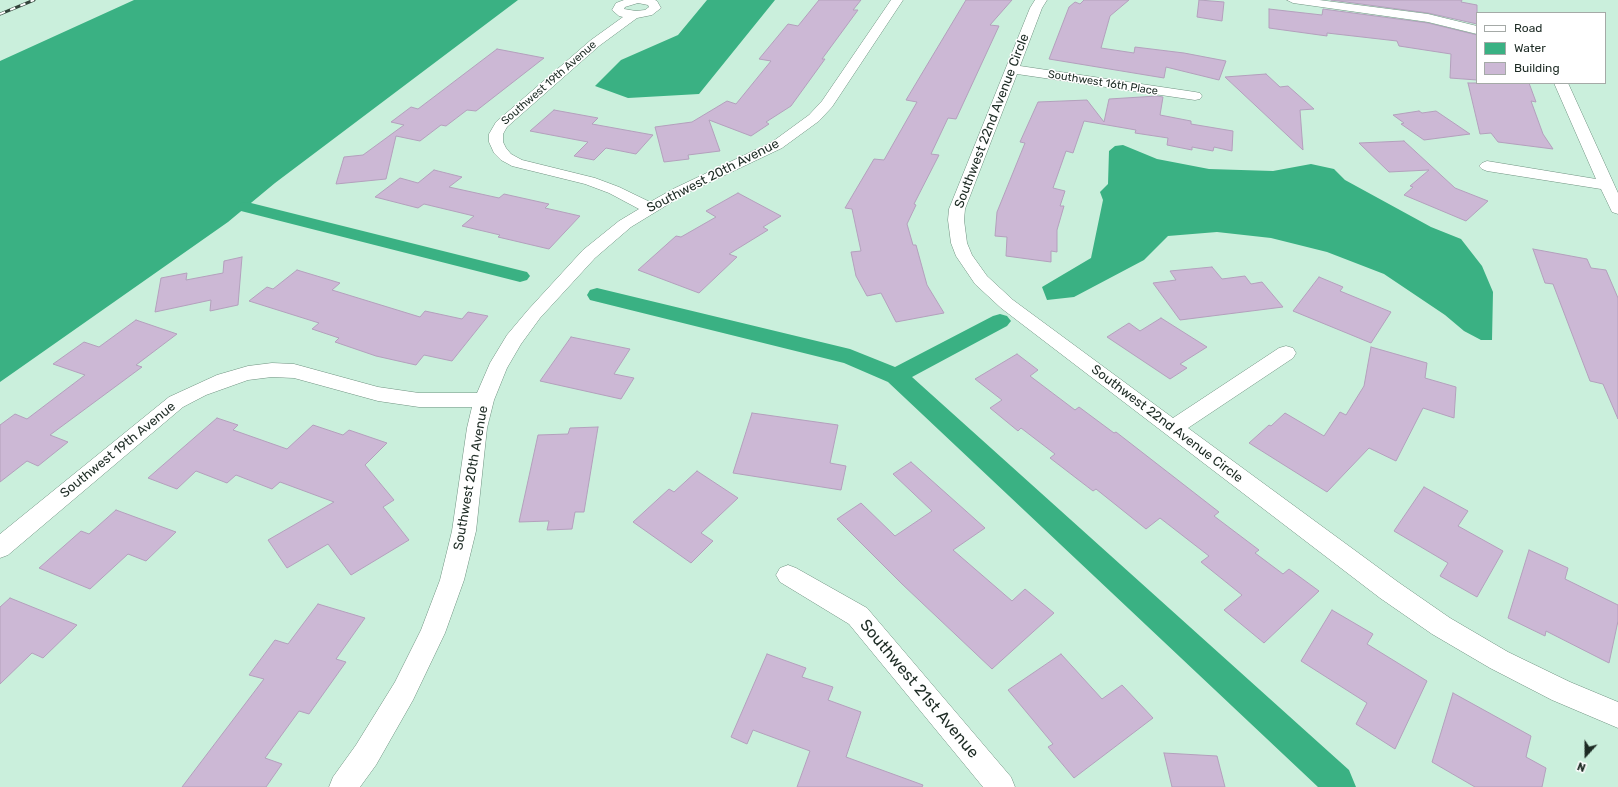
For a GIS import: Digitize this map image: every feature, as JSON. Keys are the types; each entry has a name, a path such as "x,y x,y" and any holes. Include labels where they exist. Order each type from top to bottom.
{"street":[{"path":"634,15 623,14 617,9 623,3 635,0"},
{"name":"Southwest 19th Avenue","path":"641,0 653,3 655,8 648,13 634,15 595,43 500,125 496,134 496,142 499,150 506,157 516,163 590,181 614,190 649,208"},
{"name":"Southwest 20th Avenue","path":"343,787 366,755 404,691 432,633 452,580 464,531 477,428 484,400 498,368 514,340 534,314 589,254 621,227 649,208 680,190 758,155 797,132 827,104 897,0"},
{"name":"Southwest 22nd Avenue Circle","path":"1041,0 1036,8 958,209 956,230 964,256 981,280 1007,304 1389,590 1441,626 1499,660 1561,691 1618,715"},
{"path":"1292,0 1428,18 1476,30"},
{"name":"Southwest 16th Place","path":"1012,69 1195,96"},
{"path":"1561,84 1606,185 1618,208"},
{"path":"1487,166 1606,185"},
{"path":"1173,428 1286,353"},
{"name":"Southwest 19th Avenue","path":"0,548 156,417 188,396 224,380 248,373 272,370 294,371 398,398 419,400 484,400"},
{"name":"Southwest 21st Avenue","path":"788,575 858,616 1001,787"}],"water":[{"path":"134,0 518,0 275,183 228,222 0,382 0,61"},
{"path":"707,0 775,0 699,94 628,98 595,86 621,60 678,35"},
{"path":"1123,145 1157,159 1209,169 1273,171 1311,164 1334,169 1345,180 1431,227 1461,239 1482,266 1493,292 1492,340 1481,340 1464,331 1445,315 1384,274 1327,252 1271,238 1217,232 1168,236 1144,260 1074,297 1047,300 1042,287 1091,258 1103,200 1100,192 1108,184 1109,151 1115,146"}],"building":[{"path":"819,0 861,0 853,10 858,10 822,59 825,59 791,106 766,122 769,124 751,136 709,120 720,151 688,155 689,159 664,162 655,127 692,122 727,101 736,104 771,61 759,59 788,24 798,26"},
{"path":"966,0 1012,0 990,25 999,26 956,119 948,118 931,154 939,155 914,204 916,205 907,224 913,245 916,245 927,285 944,313 896,322 881,293 867,296 856,276 851,252 861,251 852,209 845,208 874,159 884,160 917,102 906,100"},
{"path":"1084,0 1129,0 1110,16 1101,48 1134,53 1135,47 1184,53 1226,61 1219,80 1166,67 1164,78 1049,59 1069,7 1075,2 1080,4"},
{"path":"1199,0 1224,2 1222,21 1197,17"},
{"path":"1331,0 1462,0 1461,2 1477,5 1476,24 1428,13"},
{"path":"1269,9 1322,15 1323,9 1428,23 1476,35 1476,80 1450,78 1451,54 1399,46 1397,41 1327,33 1327,36 1269,28"},
{"path":"497,49 544,58 476,111 467,110 446,126 441,125 420,141 396,136 386,179 336,184 344,157 363,155 404,125 391,122 411,107 418,109"},
{"path":"1266,74 1280,87 1288,86 1314,109 1300,110 1303,150 1225,77"},
{"path":"1468,83 1529,84 1536,102 1531,101 1543,134 1553,149 1498,142 1491,133 1480,134"},
{"path":"1157,96 1163,97 1160,115 1191,121 1191,124 1233,131 1232,151 1214,147 1213,151 1192,147 1192,150 1167,145 1168,138 1135,133 1136,130 1084,121 1073,153 1066,151 1053,188 1065,191 1060,206 1064,206 1057,230 1057,252 1051,251 1051,262 1006,256 1007,237 995,236 997,212 1025,143 1020,142 1038,102 1087,100 1104,122 1109,99"},
{"path":"554,110 598,118 592,124 653,135 636,154 606,148 594,160 574,156 588,142 530,131"},
{"path":"1419,111 1422,113 1436,111 1470,134 1424,140 1401,124 1404,123 1393,115"},
{"path":"1404,141 1455,188 1488,201 1466,221 1404,195 1413,187 1410,186 1429,170 1389,172 1359,143"},
{"path":"434,170 462,177 449,187 499,198 504,194 549,204 545,208 580,216 549,249 498,237 500,235 462,226 474,216 424,204 418,208 375,197 400,178 418,183"},
{"path":"738,193 781,216 763,227 768,230 729,254 737,257 699,293 638,270 676,236 681,237 716,217 706,211"},
{"path":"1533,249 1587,259 1591,268 1606,270 1618,298 1618,419 1603,384 1590,381 1553,284 1545,283"},
{"path":"242,257 238,305 210,311 211,300 155,312 161,278 187,273 186,280 223,273 224,261"},
{"path":"1212,267 1222,279 1245,276 1251,284 1262,282 1283,307 1180,320 1153,283 1176,280 1170,271"},
{"path":"297,270 340,283 332,290 420,317 425,311 462,319 468,312 488,316 452,361 424,355 416,365 376,356 335,342 339,338 312,329 319,323 249,301 267,287 273,289"},
{"path":"1319,277 1343,287 1340,291 1391,312 1371,343 1293,311"},
{"path":"1161,318 1207,347 1180,364 1187,368 1170,379 1107,337 1129,323 1140,331"},
{"path":"136,320 177,334 136,365 142,367 50,435 68,442 38,466 27,461 0,482 0,425 15,414 27,419 85,375 53,364 84,342 99,347"},
{"path":"571,337 630,349 614,374 634,378 621,399 540,381"},
{"path":"1371,347 1427,363 1425,378 1456,387 1454,418 1423,408 1396,461 1369,448 1327,492 1249,443 1285,413 1324,436 1340,412 1346,415 1364,386"},
{"path":"1017,354 1038,370 1030,376 1075,410 1079,407 1114,433 1116,432 1219,512 1214,516 1259,550 1255,553 1283,574 1289,569 1319,591 1264,643 1224,610 1242,595 1201,562 1209,556 1160,518 1146,529 1096,489 1093,491 1050,458 1055,454 1021,428 1018,431 990,408 1002,400 975,379"},
{"path":"752,413 838,425 830,463 846,466 841,490 733,473"},
{"path":"217,418 238,425 233,430 287,449 313,425 343,435 349,430 387,443 365,465 394,500 383,507 409,540 351,575 328,544 287,568 268,540 334,502 280,482 272,489 236,475 227,483 196,471 177,489 148,478"},
{"path":"598,427 584,512 575,512 572,529 547,530 549,521 519,522 538,435 568,434 570,428"},
{"path":"911,462 985,528 953,550 1012,601 1025,589 1054,613 992,669 902,584 837,519 861,503 895,536 932,511 893,474"},
{"path":"697,471 738,498 701,533 713,541 691,563 633,522 669,489 674,492"},
{"path":"1424,487 1468,511 1458,526 1503,551 1477,597 1440,576 1448,563 1394,531"},
{"path":"116,510 176,532 146,561 128,554 90,589 39,568 81,531 89,534"},
{"path":"1529,550 1568,568 1565,579 1618,605 1618,621 1609,663 1546,631 1545,636 1508,618"},
{"path":"10,598 77,625 43,658 32,653 0,684 0,607"},
{"path":"318,604 365,618 336,659 346,662 309,714 299,711 265,758 282,764 266,787 182,787 264,679 249,675 275,640 288,644"},
{"path":"1332,610 1373,634 1367,644 1427,681 1395,749 1356,724 1367,703 1301,661"},
{"path":"767,654 806,668 802,677 833,687 828,700 861,712 846,757 923,785 922,787 797,787 810,751 753,730 747,744 731,737"},
{"path":"1061,654 1102,699 1122,685 1153,718 1074,778 1048,747 1053,744 1008,690"},
{"path":"1453,693 1531,736 1526,757 1546,768 1542,787 1475,787 1432,762"},
{"path":"1164,753 1217,756 1225,787 1172,787"}],"waterway":[{"path":"247,207 520,276"},
{"path":"597,295 850,357 896,376"},
{"path":"896,376 1000,321"},
{"path":"896,376 1337,782 1340,787"}],"railway":[{"path":"0,14 34,0"}]}
